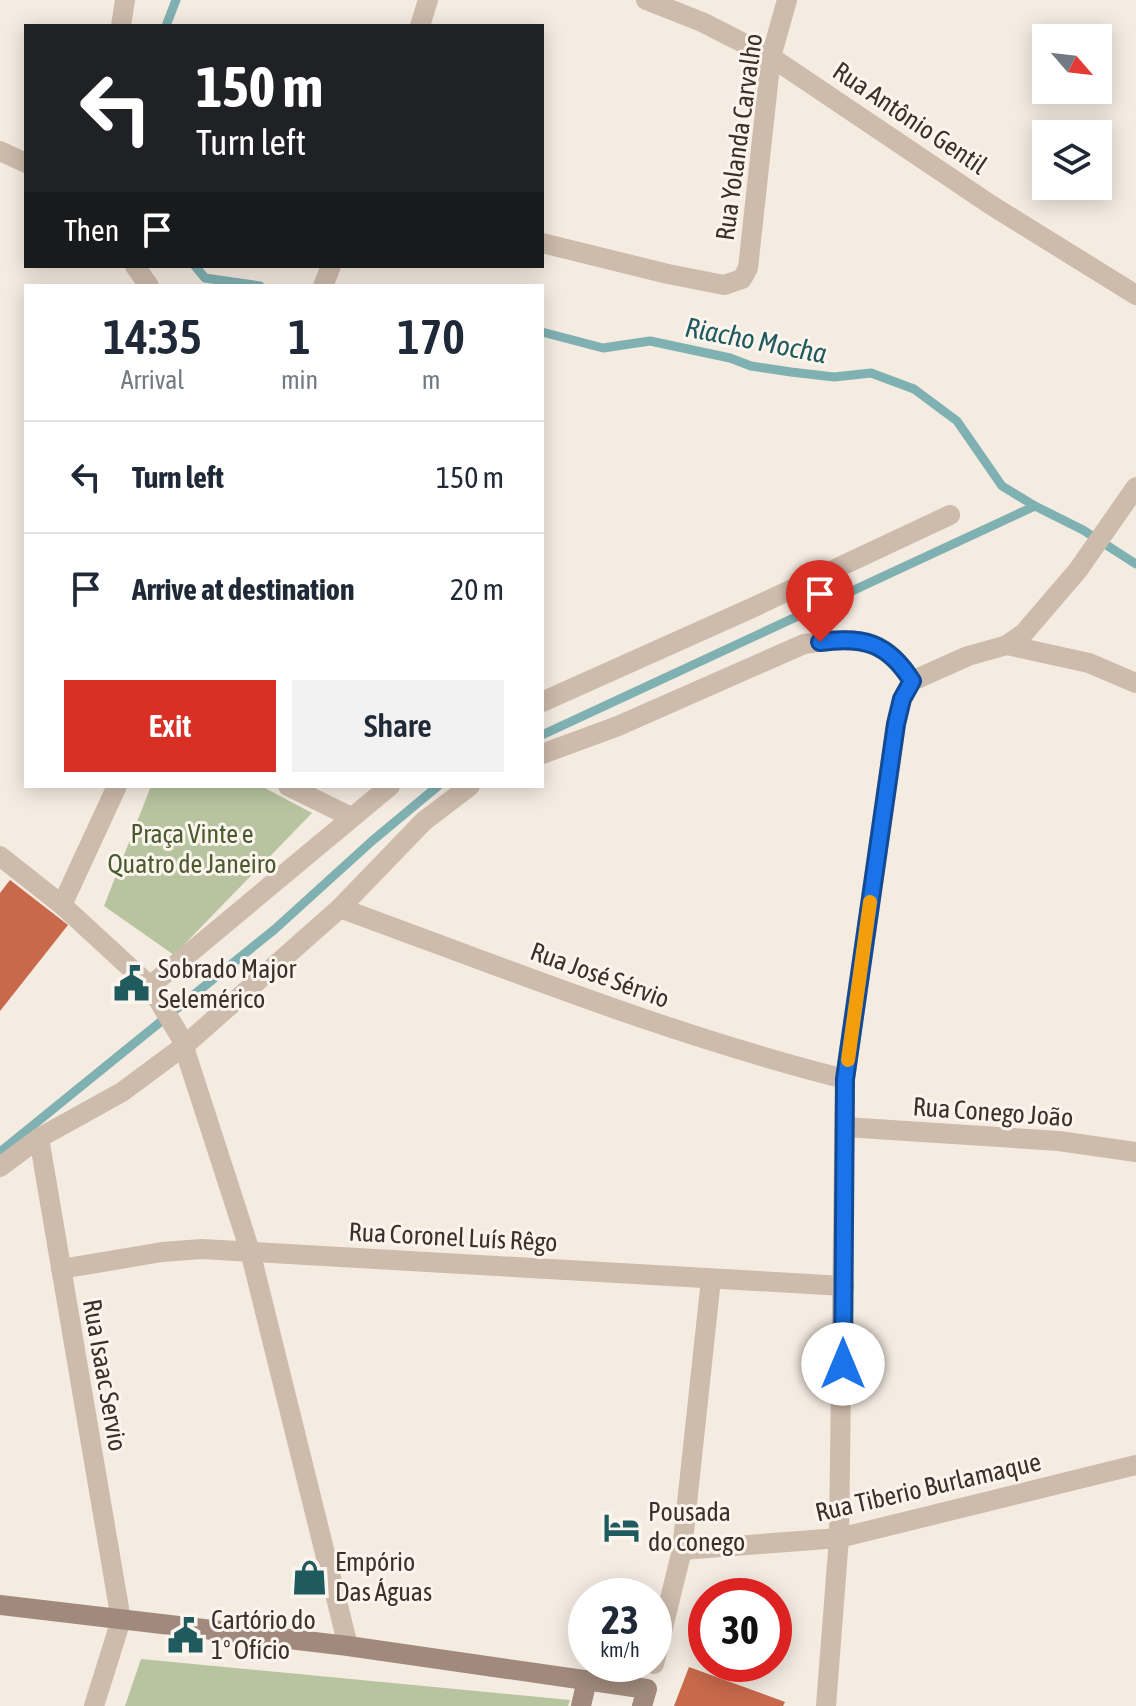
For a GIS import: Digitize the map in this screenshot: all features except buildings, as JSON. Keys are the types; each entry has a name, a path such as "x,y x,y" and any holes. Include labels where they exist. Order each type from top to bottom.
{"main road":[{"path":"0,1605 348,1646 568,1677"},
{"path":"581,1706 587,1682"},
{"path":"594,1682 644,1697"}],"street":[{"path":"121,24 125,0"},
{"path":"421,24 428,0"},
{"name":"Rua Antônio Gentil","path":"646,0 702,22 771,57 991,205 1136,295"},
{"name":"Rua Yolanda Carvalho","path":"544,243 724,285 742,279 748,268 771,57 787,0"},
{"path":"0,151 24,162"},
{"path":"826,1706 839,1538 845,1079 902,699 912,681 968,656 1007,645 1037,620 1136,487"},
{"path":"544,701 950,515"},
{"path":"544,753 618,726 804,644 836,640 886,649 901,663 912,681"},
{"path":"1007,645 1089,663 1136,683"},
{"path":"62,905 116,788"},
{"path":"292,788 351,817"},
{"path":"155,994 351,817 387,788"},
{"path":"0,1167 39,1138 122,1092 340,908 424,821 467,788"},
{"path":"0,856 62,905 155,994 182,1042 250,1251 348,1646"},
{"name":"Rua José Sérvio","path":"340,908 686,1033 763,1059 845,1079"},
{"name":"Rua Conego João","path":"845,1127 1059,1141 1136,1152"},
{"name":"Rua Isaac Servio","path":"39,1138 121,1620"},
{"name":"Rua Coronel Luís Rêgo","path":"61,1269 162,1252 202,1249 844,1286"},
{"path":"672,1591 682,1550 711,1279"},
{"name":"Rua Tiberio Burlamaque","path":"682,1550 839,1538 1136,1465"},
{"path":"94,1706 121,1620"}],"green space":[{"name":"Praça Vinte e Quatro de Janeiro","path":"150,788 265,788 312,813 174,955 104,906"},
{"path":"141,1659 570,1700 568,1706 125,1706"}],"waterway":[{"name":"Riacho Mocha","path":"167,24 176,0"},
{"name":"Riacho Mocha","path":"197,268 205,278 246,284"},
{"name":"Riacho Mocha","path":"544,333 603,348 650,341 730,358 751,366 791,372 834,377 871,373 914,389 957,421 1002,486 1083,530 1136,564"},
{"path":"544,734 1035,506"},
{"path":"0,1152 275,929 436,788"}],"slow traffic":[{"path":"848,1060 870,902"}],"place":[{"name":"Sobrado Major Selemérico","path":"132,984"},
{"name":"Pousada do conego","path":"622,1527"},
{"name":"Empório Das Águas","path":"309,1577"},
{"name":"Cartório do 1º Ofício","path":"185,1635"}],"route":[{"path":"820,642 836,640 886,649 901,663 912,681 902,699 896,724 845,1079 843,1364"}]}
